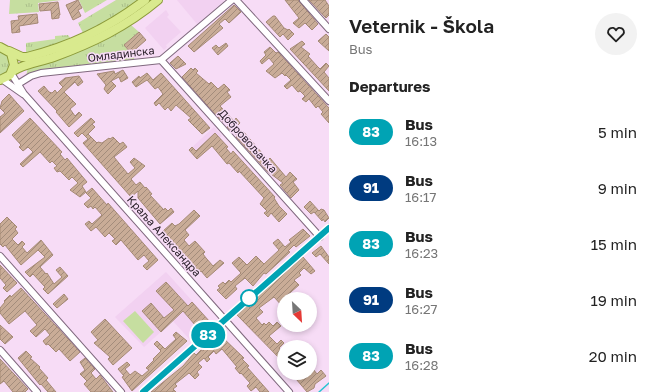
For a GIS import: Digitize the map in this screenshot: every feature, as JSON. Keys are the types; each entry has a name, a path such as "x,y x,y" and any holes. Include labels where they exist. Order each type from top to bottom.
{"main road":[{"path":"3,47 22,57 27,57 76,42 111,24 145,0"},
{"path":"1,81 12,72 23,66 49,59 93,42 133,20 158,0"},
{"path":"3,47 14,59 12,72"}],"street":[{"name":"Омладинска","path":"18,84 31,76 41,73 160,60 232,0"},
{"path":"236,0 329,101"},
{"path":"303,0 329,29"},
{"name":"Добровољачка","path":"160,60 320,236"},
{"path":"12,72 24,94"},
{"path":"1,81 24,94"},
{"name":"Краља Александра","path":"24,94 289,392"},
{"path":"143,392 329,228"},
{"path":"0,256 121,392"},
{"path":"0,350 37,392"}],"shaded area":[{"path":"177,0 223,0 224,1 197,24"},
{"path":"166,10 169,15 167,17 181,32 166,45 167,47 164,50 145,28"},
{"path":"214,127 222,136 197,159 189,150"},
{"path":"166,272 213,324 192,342 173,321 144,347 115,317"}],"green space":[{"path":"10,0 61,0 38,3 39,12 9,14"},
{"path":"79,0 107,0 85,13"},
{"path":"116,0 141,0 84,35 78,23"},
{"path":"131,25 139,32 124,45 136,61 26,77 28,66 112,36"},
{"path":"68,35 73,41 26,54 26,43 55,39 55,36"},
{"path":"0,50 8,55 10,64 7,73 0,77"},
{"path":"135,311 154,332 143,343 123,321"}],"building":[{"path":"78,0 82,8 78,10 81,16 73,20 66,5"},
{"path":"285,0 298,0 318,24 312,30 305,23 299,28 293,23 299,18"},
{"path":"309,0 325,0 329,6 329,15 326,18"},
{"path":"58,2 59,18 52,19 51,10 40,11 39,4"},
{"path":"234,5 241,12 229,23 225,19 219,24 223,28 194,52 188,46"},
{"path":"37,14 38,23 19,26 20,32 12,33 11,21 19,20 18,16"},
{"path":"275,16 284,28 289,29 294,34 288,40 283,34 280,37 266,22"},
{"path":"139,32 146,40 131,53 124,45"},
{"path":"326,34 329,37 329,51 318,41"},
{"path":"302,41 305,44 301,47 310,54 308,56 320,69 326,63 329,66 324,72 329,78 329,91 290,49"},
{"path":"226,43 228,46 218,55 212,48 216,45 219,48"},
{"path":"270,47 276,53 278,52 329,108 329,123 321,114 323,112 318,106 316,108 309,99 306,102 302,99 305,96 300,91 298,92 292,85 287,89 284,86 291,80 286,75 285,76 282,73 275,78 266,71 274,64 269,58 262,64 260,61 266,55 264,52"},
{"path":"178,56 186,64 176,69 170,63"},
{"path":"191,68 193,70 195,68 198,71 196,73 209,84 211,82 218,89 224,84 230,90 227,92 231,97 220,106 234,121 236,118 240,123 237,126 268,160 270,158 286,177 290,172 297,179 293,182 299,190 291,198 280,185 283,183 267,171 236,137 238,136 227,127 229,126 224,120 222,122 182,77"},
{"path":"123,70 128,78 121,82 119,77 111,81 116,86 108,94 104,89 106,85 97,74 114,71 115,74"},
{"path":"147,73 153,80 161,73 210,128 202,134 188,120 191,118 176,105 171,111 168,107 165,110 159,103 156,106 154,103 163,94 158,87 155,89 147,80 136,87 132,82 139,76 140,78"},
{"path":"79,76 83,82 78,86 75,82 64,92 76,104 70,109 75,116 79,112 82,115 69,127 56,112 57,111 38,91 44,86 49,92 52,93 55,90 57,93 63,87 59,83 65,78"},
{"path":"9,94 24,111 0,133 0,117 5,113 0,108 2,101"},
{"path":"30,118 62,152 60,154 65,160 67,158 87,182 82,186 86,192 80,197 70,190 78,183 72,177 69,180 60,171 57,172 54,168 57,166 52,161 50,163 40,152 23,167 20,164 33,152 28,147 23,151 19,147 21,145 12,135"},
{"path":"91,118 95,122 92,124 95,127 88,134 97,143 102,143 113,137 120,144 123,142 127,147 114,157 128,174 135,168 130,162 134,158 145,166 131,179 136,185 140,182 145,188 146,187 152,194 150,195 164,210 165,208 168,211 171,208 174,212 160,224 138,198 138,191 131,197 83,143 88,139 82,133 78,137 74,133"},
{"path":"215,133 228,147 226,148 231,154 233,151 275,197 274,198 279,206 287,214 279,222 271,213 268,217 264,213 267,211 260,204 264,198 239,171 238,173 229,163 227,164 212,146 197,159 189,150 192,147 196,151"},
{"path":"92,188 107,205 108,203 158,260 147,270 143,266 149,261 144,255 138,260 121,240 116,245 112,241 115,239 109,233 105,237 96,227 91,231 85,224 89,221 92,224 102,215 95,207 93,209 91,206 88,208 84,204 91,198 86,193"},
{"path":"310,201 319,211 321,209 324,210 329,218 325,222 323,219 322,221 314,212 311,214 304,207"},
{"path":"194,210 200,216 185,230 189,235 184,240 189,246 195,241 205,252 203,254 213,266 220,260 224,263 207,278 201,271 199,273 163,231 172,223 175,226 179,224"},
{"path":"7,217 17,227 15,229 18,233 12,239 18,245 22,241 25,244 22,247 27,253 41,240 53,255 40,267 46,274 47,273 54,284 62,277 56,270 60,267 68,276 48,294 43,289 45,287 33,274 30,277 25,272 45,257 38,250 21,265 5,245 3,247 0,244 0,224"},
{"path":"303,229 310,236 296,247 294,245 288,251 290,252 266,274 264,273 253,286 245,278 235,286 237,289 226,299 217,290 220,288 218,286 223,282 225,284 229,280 231,282 241,273 232,263 239,257 247,265 256,256 264,264 279,250 273,243 278,239 285,247 291,242 289,240"},
{"path":"321,246 329,257 329,264 320,254 316,257 312,253"},
{"path":"303,257 315,271 311,274 304,268 299,273 301,275 294,280 299,285 291,292 277,292 277,300 274,297 259,308 263,312 256,318 262,325 264,323 266,325 269,322 273,326 277,322 277,329 269,336 277,344 277,356 237,315 248,305 250,308 258,301 256,298"},
{"path":"0,265 17,283 7,292 3,288 6,285 0,278"},
{"path":"166,282 188,306 192,302 210,322 202,333 183,311 161,332 142,311 151,303 164,318 174,310 156,291"},
{"path":"21,288 80,352 70,361 59,349 56,352 48,344 46,345 43,341 50,335 45,329 36,337 30,331 37,325 25,311 9,324 0,313 0,308 5,302 4,301"},
{"path":"64,294 68,299 57,308 53,304"},
{"path":"105,319 132,348 113,365 108,359 110,357 94,343 98,340 91,332"},
{"path":"0,325 13,337 5,344 0,339"},
{"path":"176,332 187,341 132,391 122,377 124,376 118,369 127,362 130,365 125,369 130,375 135,371 142,376 149,370 146,368 161,351 154,344 157,341 165,349 176,339 173,335"},
{"path":"219,334 244,358 242,359 249,366 247,367 269,392 260,392 256,387 251,391 247,386 250,383 235,368 237,367 222,349 216,354 214,351 208,357 210,359 207,362 204,358 198,363 202,367 197,372 199,375 195,379 189,373 175,384 177,386 173,389 176,392 151,392 183,366 194,353 196,355 201,350 203,351"},
{"path":"26,351 32,357 30,358 40,367 39,368 48,378 46,380 56,392 48,392 41,384 40,385 18,358"},
{"path":"85,358 95,369 91,373 96,379 100,375 113,392 91,392 84,384 87,381 80,374 85,370 80,362"},
{"path":"0,359 28,389 25,392 13,392 4,381 0,384"},
{"path":"321,370 326,376 315,384 314,388 307,392 297,380 317,380 317,374"}],"waterway":[{"path":"319,392 329,383"}],"bus line":[{"name":"83","path":"143,392 329,228"}]}
